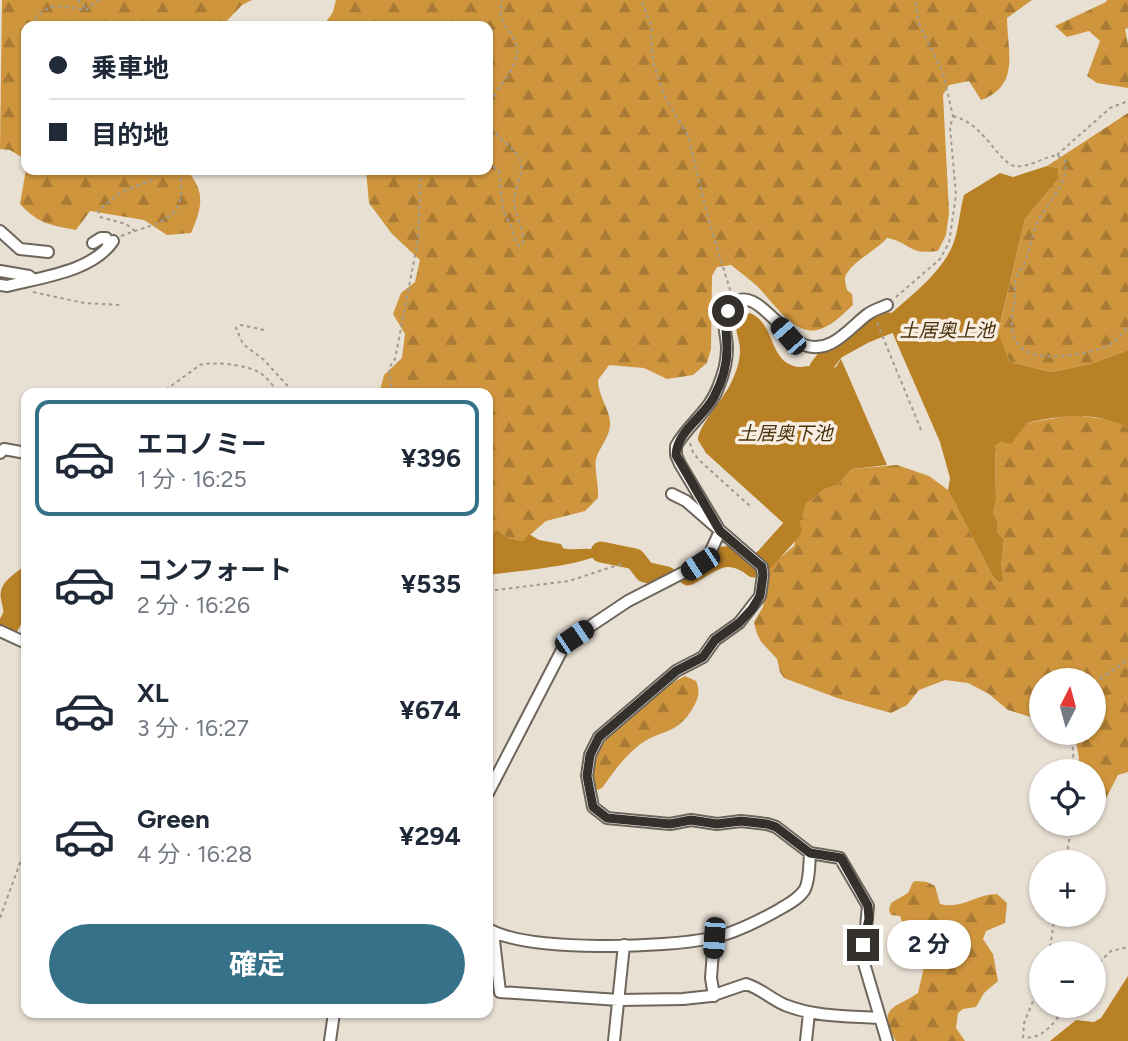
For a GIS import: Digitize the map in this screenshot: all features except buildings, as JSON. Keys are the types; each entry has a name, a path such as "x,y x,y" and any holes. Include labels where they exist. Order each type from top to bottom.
{"street":[{"path":"0,231 20,249 48,252"},
{"path":"0,285 33,279 95,259 111,243 106,238 101,238 93,243"},
{"path":"0,271 33,279"},
{"path":"720,531 676,455 679,440 711,404 719,388 726,360 725,320 728,311 744,300 762,306 788,336 803,345 814,347 839,339 870,313 887,305"},
{"path":"0,453 4,449 21,452"},
{"path":"672,494 686,501 758,564 763,575 760,596 739,623 715,640 703,657 676,671 599,737 588,767 593,807 617,820 670,824 691,820 717,824 741,821 767,824 776,827 810,853 841,858 868,906 863,960 887,1041"},
{"path":"493,783 563,648 574,637 628,601 700,564 710,553 720,531"},
{"path":"0,631 21,641"},
{"path":"493,931 506,938 523,941 624,945 690,942 714,938 751,924 801,895 808,881 810,853"},
{"path":"714,938 711,978 714,996"},
{"path":"493,944 500,992 620,1000 683,999 714,996 746,984 776,1001 809,1013 878,1018"},
{"path":"614,1041 624,945"},
{"path":"806,1041 809,1013"},
{"path":"330,1041 333,1018"}],"path":[{"path":"78,0 89,10"},
{"path":"89,10 99,0"},
{"path":"493,99 516,58 517,44 500,14 502,0"},
{"path":"887,305 940,259 949,243 956,195 950,128 953,116 943,73 919,24 915,0"},
{"path":"642,2 652,28 654,65 664,95 688,136 709,221 735,304"},
{"path":"34,21 38,13 53,5 89,10"},
{"path":"953,116 963,118 977,128 1007,163 1016,166 1057,155 1110,108 1128,101"},
{"path":"493,128 501,141 522,162 514,200 524,236 520,246 516,243 503,211 499,171 493,166"},
{"path":"1057,155 1065,161 1063,178 1036,225 1024,264 1016,275 1011,312 1016,345 1035,354 1070,355 1113,345 1128,327"},
{"path":"135,231 126,224 100,217 98,211 121,192 152,180 155,175"},
{"path":"111,243 135,231 163,223 174,214 181,197 180,175"},
{"path":"391,388 389,368 394,359 418,240 421,175"},
{"path":"33,292 83,303 121,304"},
{"path":"877,324 922,432"},
{"path":"264,330 242,325 236,328 243,344 264,360 290,388"},
{"path":"168,388 200,365 209,363 253,370 260,373 274,388"},
{"path":"693,425 690,441 693,452 751,507"},
{"path":"493,590 569,581 624,563"},
{"path":"1106,675 1128,660"},
{"path":"0,919 21,860"},
{"path":"1106,956 1111,951 1128,947"},
{"path":"1019,1041 1023,1037 1024,1023 1029,1011"},
{"path":"1023,1037 1040,1035 1057,1018"}],"green space":[{"path":"2,0 252,0 242,5 227,21 21,21 21,157 10,150 0,149"},
{"path":"336,0 1032,0 1007,18 1009,66 1002,86 994,94 981,100 969,81 949,85 943,95 949,212 946,235 938,251 915,250 887,238 847,273 847,290 852,294 853,305 832,323 817,330 800,328 792,323 757,286 731,265 717,267 712,276 711,349 707,363 693,375 667,379 644,368 609,365 598,380 610,423 609,432 596,459 598,498 585,511 546,521 523,541 508,538 498,530 493,532 493,388 381,388 384,375 402,358 405,334 393,314 401,293 415,282 420,260 392,234 369,203 366,175 493,175 493,21 327,21 333,12"},
{"path":"1107,0 1128,0 1128,28 1125,29 1128,44 1128,88 1097,83 1087,76 1100,41 1089,31 1067,37 1055,26"},
{"path":"1128,113 1128,350 1091,364 1051,372 1010,362 998,334 1025,219 1059,178 1058,168 1047,166"},
{"path":"25,175 191,175 200,193 200,208 191,233 167,235 144,220 90,211 76,230 52,225 39,220 20,204"},
{"path":"1073,415 1112,420 1128,428 1128,772 1118,775 1106,798 1106,759 1079,759 1077,746 1106,746 1106,668 1029,668 1029,716 1008,710 989,694 968,683 945,680 919,690 907,705 891,713 837,698 784,678 777,659 760,639 754,622 763,607 769,567 794,546 798,522 806,504 823,490 837,485 852,469 897,465 929,476 948,490 993,577 999,583 1004,581 1001,567 1004,539 997,532 998,522 993,513 996,501 995,446 1001,442 1011,443 1027,423"},
{"path":"685,676 696,681 698,690 696,703 687,716 674,728 638,746 602,788 594,788 593,770 608,736 637,707"},
{"path":"916,881 935,886 940,904 955,905 997,894 1007,903 1005,923 986,931 983,939 993,954 998,981 984,993 976,1007 963,1009 958,1013 956,1028 965,1041 896,1041 890,1030 888,1014 918,993 924,967 934,951 932,938 903,924 900,916 891,915 889,910 891,903 908,893"}],"water":[{"name":"土居奥上池","path":"1047,166 1058,168 1059,178 1025,219 998,333 1010,362 1051,372 1091,364 1128,350 1128,428 1091,417 1053,418 1027,423 1011,444 1001,442 995,446 996,501 993,513 998,522 997,532 1004,539 1001,567 1004,581 999,583 993,577 948,490 950,478 940,442 886,318 922,286 945,259 956,236 964,195 1000,173 1013,177"},
{"name":"土居奥下池","path":"750,313 758,317 778,354 789,364 830,368 836,367 841,359 887,465 852,469 837,485 823,490 806,504 797,530 791,530 706,453 698,440 702,428 733,379 740,350 736,330 738,318"},
{"path":"498,530 508,538 523,541 529,534 539,540 561,544 563,548 601,552 583,561 493,574 493,532"},
{"path":"1128,976 1128,1041 1050,1041 1076,1020 1094,1022 1106,1018 1106,1010"}],"waterway":[{"path":"820,368 835,349 889,323"},
{"path":"688,575 712,561 728,557 736,557 754,567 765,559 791,530"},
{"path":"601,552 635,559 645,572 667,577"},
{"path":"7,628 14,615 11,595 21,582"}],"route":[{"path":"728,311 725,320 726,360 719,388 711,404 679,440 676,455 705,510 720,531 762,567 760,596 739,623 715,640 703,657 676,671 599,737 590,755 588,767 590,798 593,807 600,813 617,820 670,824 691,820 717,824 741,821 767,824 776,827 810,853 841,858 868,906 869,919 863,945"}]}
